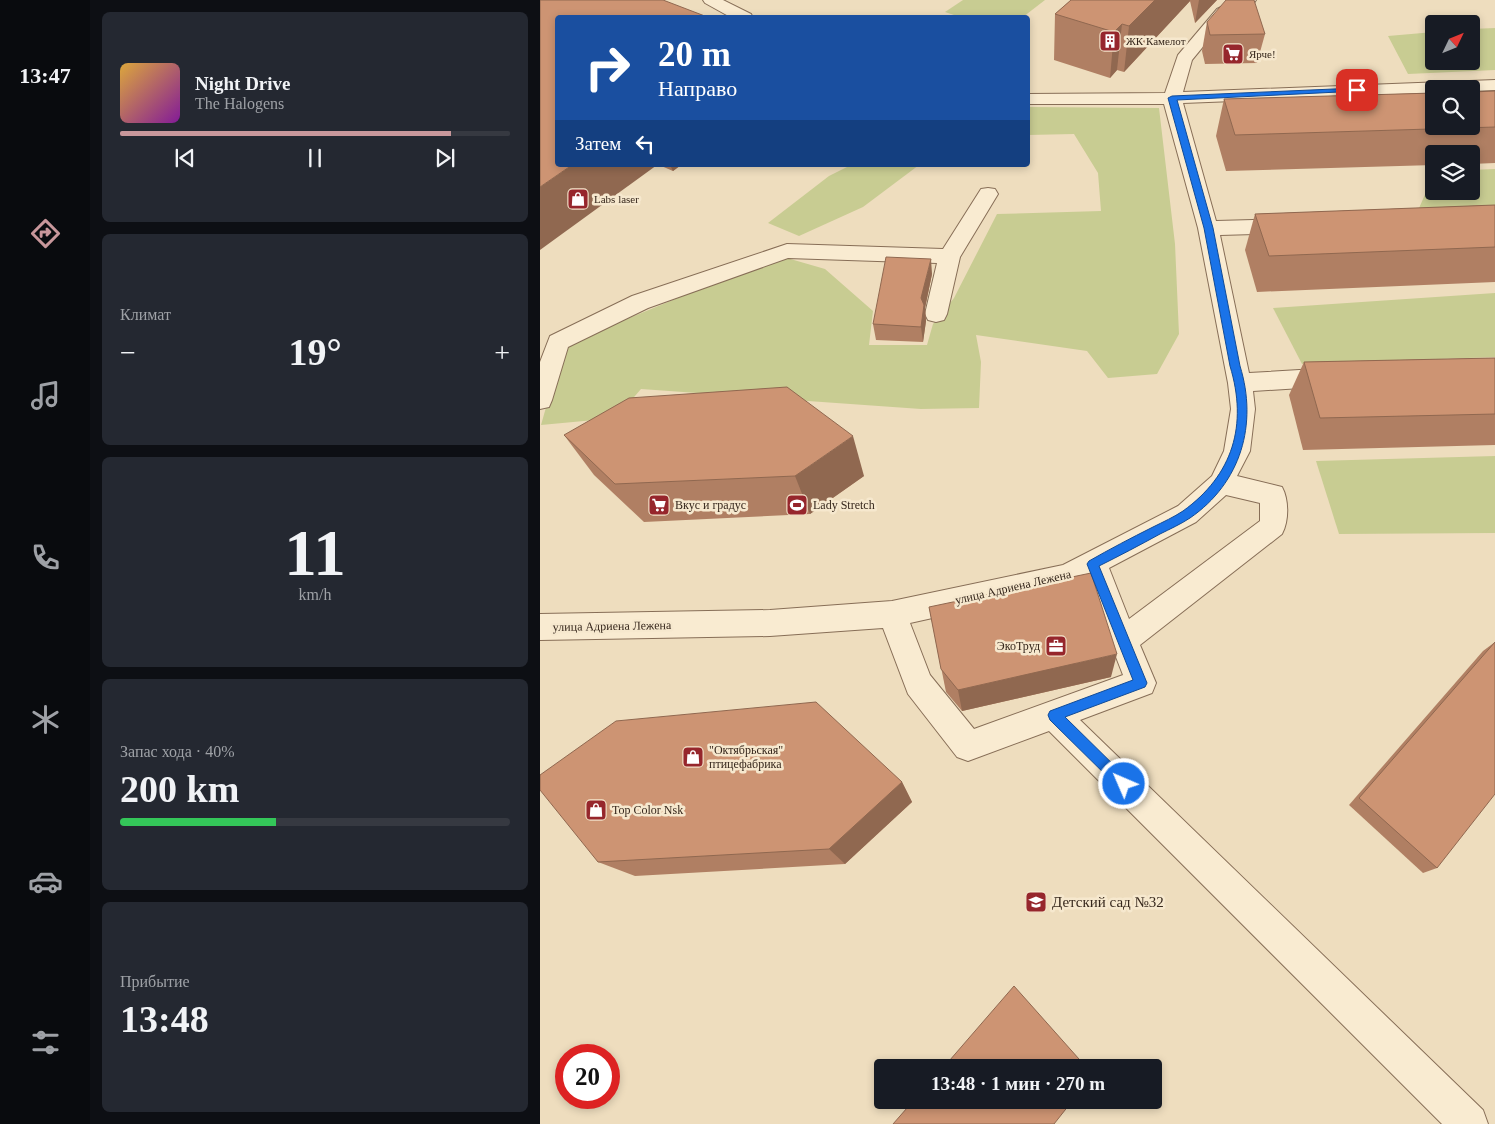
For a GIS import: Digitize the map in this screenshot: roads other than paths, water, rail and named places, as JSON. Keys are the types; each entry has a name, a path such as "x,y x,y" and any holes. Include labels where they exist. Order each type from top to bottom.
{"street":[{"path":"711,0 739,15"},
{"path":"1172,98 1184,59 1223,12 1248,0"},
{"path":"1030,100 1172,98 1495,85"},
{"name":"улица Адриена Лежена","path":"540,627 770,623 892,614 1068,576 1187,514 1221,483 1237,451 1243,410 1240,383 1208,228 1172,98"},
{"path":"936,314 949,257 988,194"},
{"path":"1208,228 1306,225"},
{"path":"540,400 558,342 640,302 788,251 949,257"},
{"path":"1240,383 1355,376"},
{"path":"1123,642 1273,526 1273,495 1221,483"},
{"path":"892,614 919,684 968,746 1141,683 1093,564"},
{"path":"1054,715 1469,1124"}],"place":[{"name":"ЖК Камелот","path":"1110,41"},
{"name":"Ярче!","path":"1233,54"},
{"name":"Labs laser","path":"578,199"},
{"name":"Вкус и градус","path":"659,505"},
{"name":"Lady Stretch","path":"797,505"},
{"name":"ЭкоТруд","path":"1056,646"},
{"name":"\"Октябрьская\" птицефабрика","path":"693,757"},
{"name":"Top Color Nsk","path":"596,810"},
{"name":"Детский сад №32","path":"1036,902"}]}
